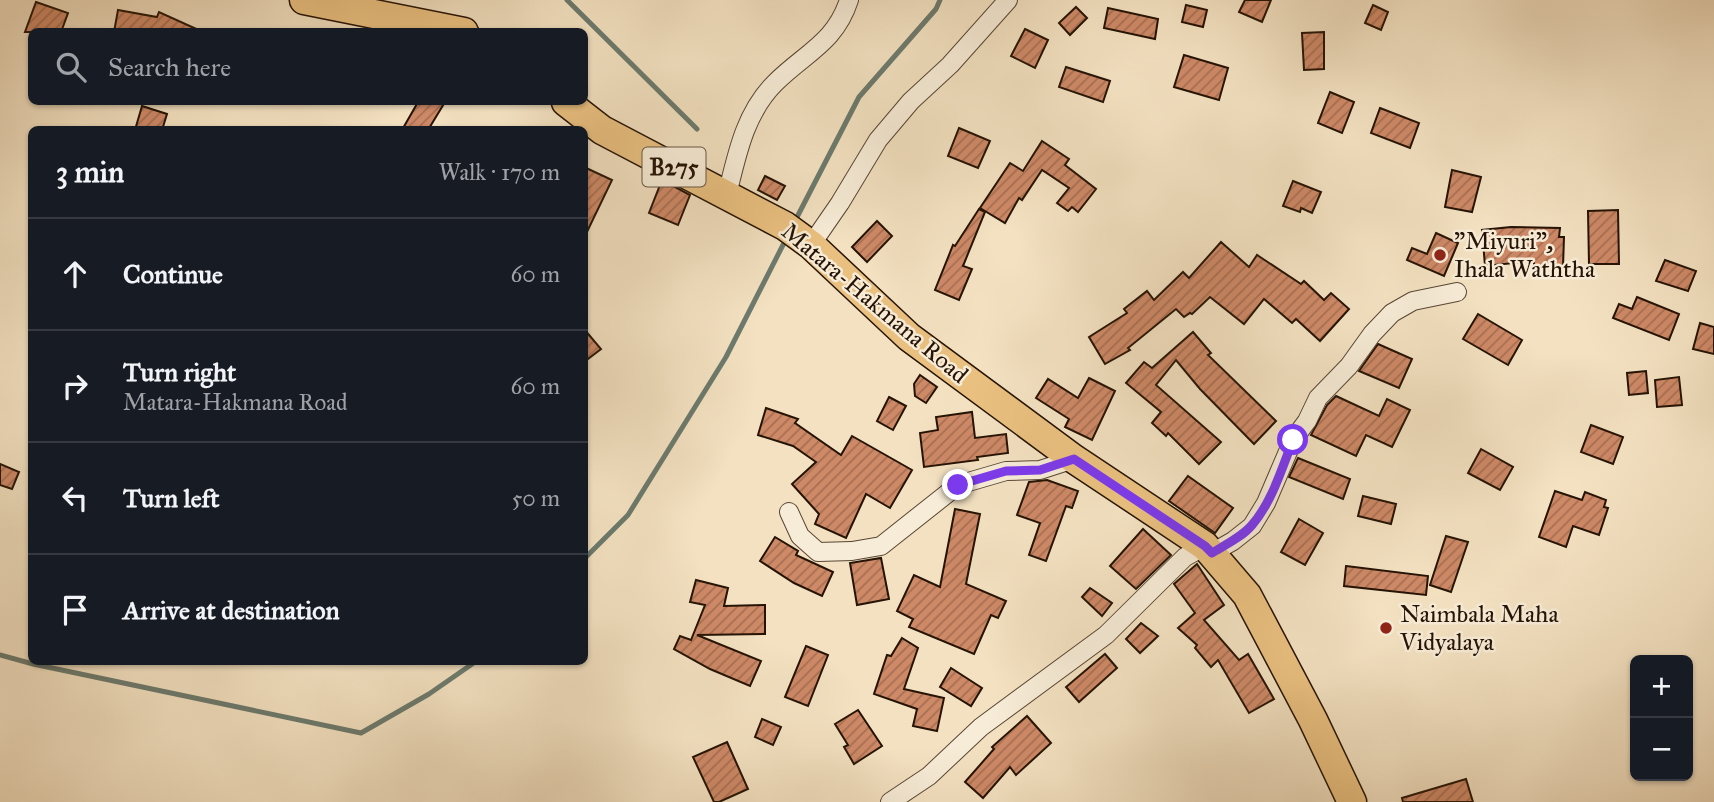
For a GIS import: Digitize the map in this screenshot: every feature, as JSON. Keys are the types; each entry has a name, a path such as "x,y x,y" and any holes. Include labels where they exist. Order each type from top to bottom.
{"main road":[{"path":"304,0 444,28"},
{"name":"Matara-Hakmana Road","path":"570,105 602,130 786,226 811,245 909,337 1074,459 1208,550 1247,595 1313,720 1352,802"}],"street":[{"path":"727,195 747,121 774,83 834,32 849,0"},
{"path":"811,245 878,140 911,101 950,65 1008,0"},
{"path":"890,802 929,776 981,727 1105,635 1185,557 1233,541 1252,526 1266,503 1293,440 1307,421 1318,398 1349,366 1372,334 1392,313 1413,301 1457,292"},
{"path":"789,512 800,536 818,552 852,551 881,546 958,485 1006,471 1040,470 1074,459"}],"building":[{"path":"1245,0 1271,0 1262,22 1239,12"},
{"path":"36,2 68,13 62,28 28,28 28,32 25,32"},
{"path":"1186,5 1207,10 1203,27 1182,22"},
{"path":"1373,5 1388,12 1381,30 1365,23"},
{"path":"1076,7 1087,18 1070,35 1059,23"},
{"path":"1108,8 1158,19 1155,39 1104,28"},
{"path":"118,10 157,17 159,12 194,28 115,28"},
{"path":"1025,29 1048,40 1035,68 1011,56"},
{"path":"1324,32 1324,69 1304,70 1302,33"},
{"path":"1184,55 1228,68 1219,100 1174,87"},
{"path":"1066,67 1110,81 1103,102 1059,87"},
{"path":"1330,92 1354,102 1342,133 1318,123"},
{"path":"416,105 443,105 430,126 404,126"},
{"path":"142,106 167,114 163,126 136,126"},
{"path":"1380,108 1419,123 1410,148 1371,133"},
{"path":"959,128 990,141 978,168 948,156"},
{"path":"1042,141 1069,159 1065,165 1096,189 1078,212 1072,207 1068,211 1057,203 1069,188 1042,170 1022,200 1019,198 1005,223 980,208 1010,163 1023,171"},
{"path":"588,169 612,180 588,230"},
{"path":"1452,170 1481,177 1472,212 1445,207"},
{"path":"765,176 785,186 777,200 758,190"},
{"path":"662,180 690,195 678,225 649,213"},
{"path":"1293,181 1321,192 1312,213 1301,208 1300,212 1283,206"},
{"path":"979,209 985,212 963,266 972,269 959,300 935,290 953,245 955,246"},
{"path":"1618,210 1619,264 1589,264 1588,211"},
{"path":"877,221 892,236 867,262 852,247"},
{"path":"1511,227 1560,228 1559,237 1564,237 1563,267 1534,267 1534,261 1485,266 1482,230"},
{"name":"\"Miyuri\", Ihala Waththa","path":"1436,233 1458,243 1444,276 1407,260 1412,248 1427,254"},
{"path":"1221,242 1249,267 1257,255 1301,284 1304,281 1324,300 1331,293 1349,309 1320,341 1296,319 1292,323 1264,299 1244,324 1210,297 1192,314 1184,317 1176,309 1128,348 1130,350 1105,364 1089,337 1127,313 1124,309 1147,291 1154,300 1183,272 1189,278"},
{"path":"1665,260 1696,271 1688,291 1656,281"},
{"path":"1637,297 1679,314 1669,340 1613,318 1619,304 1632,309"},
{"path":"1478,314 1522,340 1508,365 1463,339"},
{"path":"1700,323 1714,327 1714,354 1693,349"},
{"path":"1193,332 1211,353 1208,355 1276,421 1254,444 1200,389 1176,360 1156,385 1221,442 1199,464 1168,433 1166,436 1152,423 1161,412 1126,383 1144,362 1152,368"},
{"path":"588,334 601,349 588,359"},
{"path":"1378,344 1412,359 1399,388 1359,371"},
{"path":"1646,371 1648,393 1629,395 1627,373"},
{"path":"920,375 937,387 926,403 915,396 914,384"},
{"path":"1679,377 1682,405 1657,407 1655,380"},
{"path":"1089,378 1115,391 1092,440 1065,427 1069,419 1036,398 1048,379 1078,398"},
{"path":"1336,396 1379,416 1387,399 1410,410 1392,447 1366,435 1356,456 1311,435 1327,405"},
{"path":"889,397 906,406 893,430 877,421"},
{"path":"766,408 798,419 795,423 841,455 852,436 912,470 890,508 866,494 846,538 815,524 819,514 792,484 816,462 793,446 758,435"},
{"path":"972,412 975,438 1006,434 1008,453 924,467 920,433 938,430 936,417"},
{"path":"1591,425 1623,437 1613,464 1581,452"},
{"path":"1481,449 1513,467 1500,490 1468,473"},
{"path":"1298,458 1350,479 1343,499 1289,477"},
{"path":"0,464 19,472 12,489 0,485"},
{"path":"1188,476 1233,508 1215,533 1169,501"},
{"path":"1047,480 1078,491 1072,508 1066,506 1046,561 1029,555 1040,523 1017,515 1029,482"},
{"path":"1555,491 1582,500 1585,492 1606,500 1604,507 1608,508 1599,535 1573,526 1566,547 1539,537"},
{"path":"1363,496 1396,504 1391,524 1358,516"},
{"path":"955,509 980,514 966,584 1006,601 998,618 991,615 974,654 909,627 913,619 897,611 914,575 940,587"},
{"path":"1299,519 1323,533 1305,565 1281,552"},
{"path":"1143,529 1171,555 1136,589 1110,566"},
{"path":"1446,536 1468,542 1451,592 1430,585"},
{"path":"775,537 798,551 796,555 833,572 822,596 794,583 760,561"},
{"path":"881,558 889,599 857,605 850,563"},
{"path":"1197,564 1224,605 1204,620 1239,660 1248,654 1274,699 1249,713 1218,660 1211,667 1195,648 1197,645 1178,628 1195,613 1174,584"},
{"path":"1346,566 1428,576 1426,595 1344,586"},
{"path":"696,580 728,588 724,606 765,605 765,634 697,635 761,661 750,686 710,669 674,649 680,636 691,640 705,605 690,602"},
{"path":"1090,588 1112,603 1102,616 1082,597"},
{"path":"1141,623 1158,636 1140,653 1126,639"},
{"path":"902,638 918,648 904,689 944,698 937,731 913,726 917,709 874,694 887,655 891,656"},
{"path":"806,646 828,655 808,706 785,697"},
{"path":"1105,654 1117,668 1079,702 1066,687"},
{"path":"951,668 982,688 971,706 940,687"},
{"path":"858,710 882,746 854,764 844,747 848,745 835,724"},
{"path":"1027,716 1051,743 1016,775 1010,767 983,798 965,782 994,749 992,747"},
{"path":"762,719 781,727 773,745 755,737"},
{"path":"727,742 748,789 714,802 693,757"},
{"path":"1466,779 1473,802 1403,802 1402,798"}],"waterway":[{"path":"567,0 697,129"},
{"path":"795,221 859,97 936,9 940,0"},
{"path":"588,555 628,515 726,357 786,239"},
{"path":"0,655 28,663"},
{"path":"38,665 361,733 429,694 471,665"}],"place":[{"name":"\"Miyuri\", Ihala Waththa","path":"1440,255"},
{"name":"Naimbala Maha Vidyalaya","path":"1386,628"}],"route":[{"path":"958,485 1006,471 1040,470 1074,459 1212,553 1252,526 1266,503 1293,440"}]}
